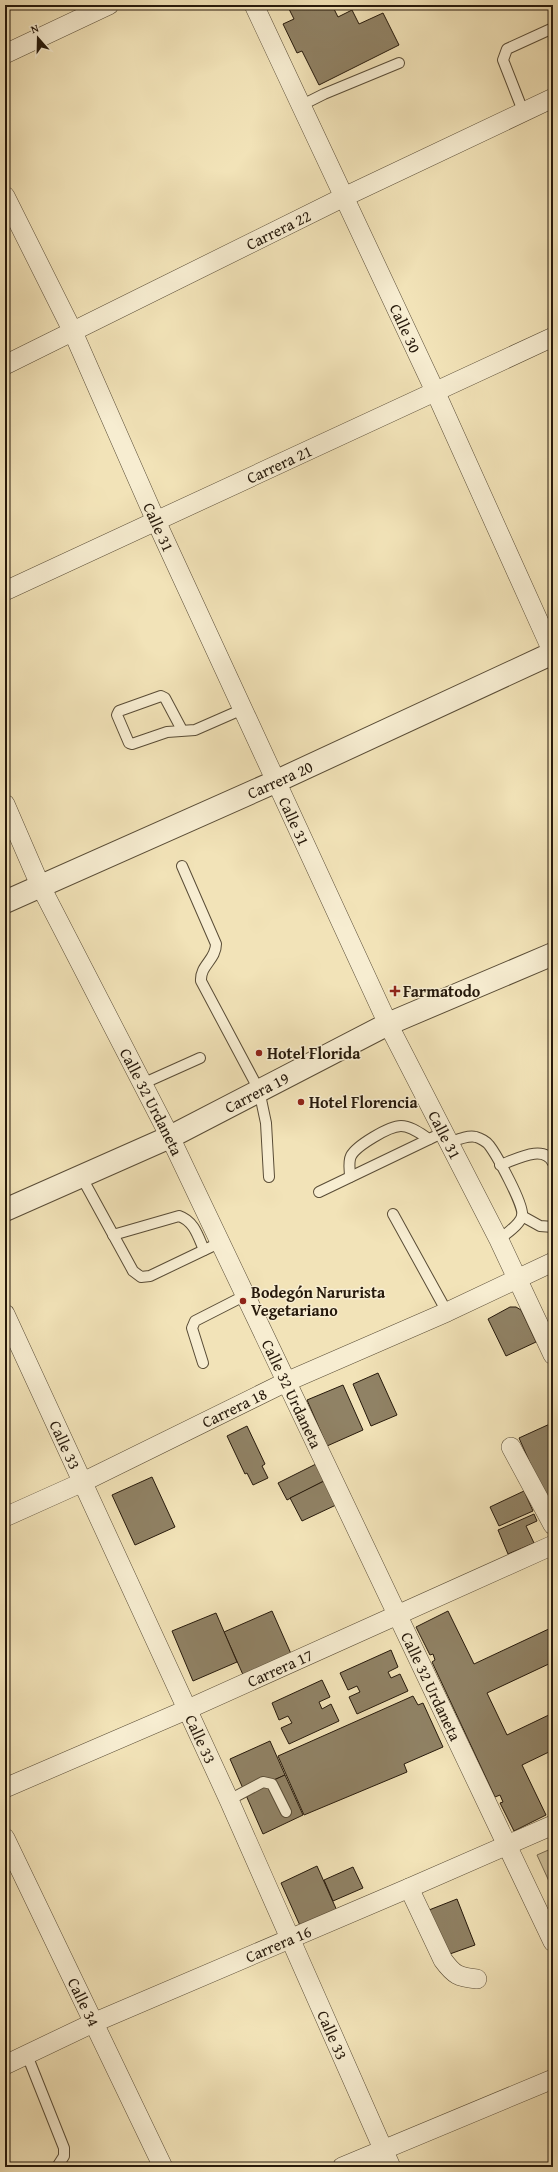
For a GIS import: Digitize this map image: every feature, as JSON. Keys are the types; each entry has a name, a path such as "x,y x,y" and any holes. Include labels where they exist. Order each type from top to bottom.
{"street":[{"path":"5,54 109,5"},
{"name":"Calle 30","path":"254,5 435,391 553,653"},
{"name":"Carrera 22","path":"5,364 73,332 344,197 553,98"},
{"name":"Calle 31","path":"5,196 73,332 156,522 441,1138 499,1240 553,1355"},
{"name":"Carrera 21","path":"5,591 553,337"},
{"name":"Carrera 20","path":"5,902 40,885 277,781 553,653"},
{"name":"Calle 32 Urdaneta","path":"5,804 40,885 170,1137 212,1246 244,1296 398,1614 553,1942"},
{"name":"Carrera 19","path":"5,1210 170,1137 388,1024 553,954"},
{"name":"Carrera 18","path":"5,1517 82,1482 286,1382 448,1312 516,1278 553,1262"},
{"name":"Calle 33","path":"5,1314 186,1710 229,1800 392,2167"},
{"path":"511,1447 553,1525"},
{"name":"Carrera 17","path":"5,1788 186,1710 553,1545"},
{"name":"Carrera 16","path":"5,2065 93,2023 292,1939 553,1825"},
{"name":"Calle 34","path":"5,1838 163,2167"},
{"path":"409,1888 443,1960 460,1978 477,1979"},
{"path":"342,2167 553,2079"}],"lane":[{"path":"523,111 503,60 504,54 507,49 553,28"},
{"path":"302,105 324,94 399,63"},
{"path":"182,730 165,698 161,696 119,711 117,715 129,743 132,744 167,732 195,730 243,709"},
{"path":"182,866 216,944 214,955 202,969 201,981 259,1090 266,1123 269,1177"},
{"path":"142,1084 200,1058"},
{"path":"350,1177 349,1161 352,1154 382,1132 401,1126 441,1138 475,1137 488,1143 521,1205 522,1216 519,1222 499,1240"},
{"path":"319,1192 441,1138"},
{"path":"500,1165 539,1152 547,1155 553,1163"},
{"path":"81,1176 113,1235 133,1271 141,1277 150,1276 212,1246 186,1219 179,1216 113,1235"},
{"path":"393,1214 448,1312"},
{"path":"522,1216 540,1226 553,1227"},
{"path":"203,1363 192,1328 195,1322 244,1296"},
{"path":"229,1800 263,1782 268,1782 272,1784 286,1812"},
{"path":"27,2055 64,2148 64,2156 57,2167"}],"shaded area":[{"path":"553,1848 553,1890 537,1855"}],"building":[{"path":"287,5 332,5 338,17 352,10 359,24 383,13 399,45 319,85 302,51 297,53 283,24 294,19"},
{"path":"510,1307 516,1307 521,1310 536,1342 506,1356 488,1319"},
{"path":"378,1373 397,1415 371,1426 353,1384"},
{"path":"343,1385 363,1430 327,1446 307,1400"},
{"path":"552,1423 553,1499 547,1501 519,1438"},
{"path":"247,1426 265,1464 262,1466 268,1478 253,1485 247,1473 245,1474 227,1436"},
{"path":"316,1464 324,1481 287,1500 278,1483"},
{"path":"152,1477 175,1527 135,1545 112,1495"},
{"path":"324,1481 336,1505 302,1521 290,1498"},
{"path":"524,1491 533,1511 499,1526 490,1507"},
{"path":"534,1514 537,1521 526,1526 534,1543 508,1554 498,1530"},
{"path":"272,1611 292,1656 244,1677 224,1632"},
{"path":"448,1611 474,1664 553,1627 553,1662 487,1693 507,1735 553,1713 553,1750 522,1765 546,1815 514,1831 500,1803 503,1802 500,1795 495,1797 432,1662 435,1660 433,1654 430,1655 416,1627"},
{"path":"216,1613 237,1662 193,1681 172,1631"},
{"path":"391,1650 398,1667 388,1672 391,1678 400,1674 408,1691 357,1714 349,1697 360,1692 357,1686 348,1690 340,1673"},
{"path":"322,1680 330,1697 319,1702 322,1709 331,1704 339,1721 289,1744 281,1728 292,1723 288,1716 279,1720 272,1703"},
{"path":"413,1696 418,1705 423,1703 443,1747 404,1764 407,1772 304,1815 278,1756"},
{"path":"270,1741 285,1775 245,1793 230,1759"},
{"path":"285,1775 303,1815 263,1834 245,1793"},
{"path":"317,1866 338,1913 302,1930 281,1883"},
{"path":"353,1867 363,1888 333,1901 324,1880"},
{"path":"457,1899 475,1945 447,1955 429,1910"}],"place":[{"name":"Farmatodo","path":"395,991"},
{"name":"Hotel Florida","path":"259,1053"},
{"name":"Hotel Florencia","path":"301,1102"},
{"name":"Bodegón Narurista Vegetariano","path":"243,1301"}]}
